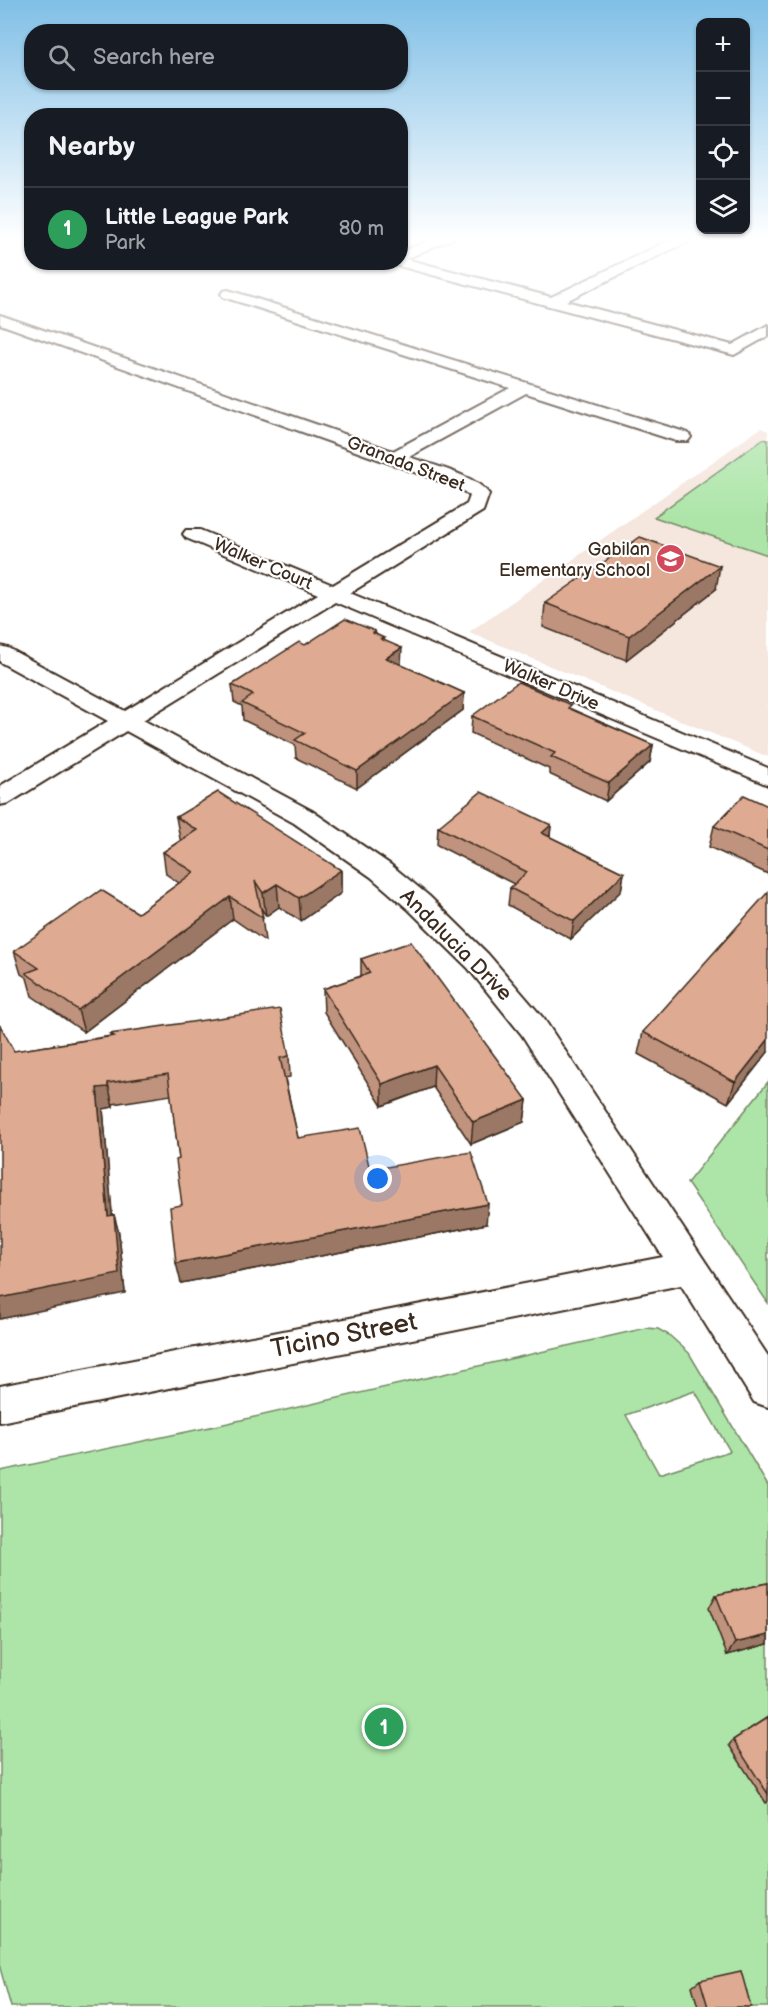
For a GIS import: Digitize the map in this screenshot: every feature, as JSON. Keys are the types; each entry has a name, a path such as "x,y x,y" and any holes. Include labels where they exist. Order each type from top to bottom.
{"street":[{"name":"Granada Street","path":"0,798 477,507 480,494 466,484 33,331"},
{"path":"345,331 682,437"},
{"path":"659,331 734,350 767,331"},
{"path":"394,458 525,387"},
{"name":"Walker Court","path":"193,534 334,594"},
{"name":"Walker Drive","path":"334,594 768,777"},
{"name":"Andalucia Drive","path":"0,653 303,817 381,871 450,933 533,1027 571,1082 688,1268 768,1389"},
{"name":"Ticino Street","path":"0,1404 688,1268"}],"shaded area":[{"name":"Gabilan Elementary School","path":"761,428 768,431 768,757 469,632"}],"green space":[{"path":"763,439 768,440 768,555 654,517"},
{"path":"768,1082 768,1303 687,1183"},
{"path":"646,1328 658,1329 669,1335 689,1353 768,1486 768,2007 11,2007 0,1968 0,1471 215,1426","holes":["695,1391 730,1451 659,1474 626,1415"]}],"building":[{"path":"640,537 720,566 629,636 545,603"},
{"path":"345,619 375,631 373,633 384,638 381,639 402,648 386,658 464,693 357,771 295,740 305,733 242,703 253,695 232,685 299,642 305,645"},
{"path":"518,682 571,705 568,708 653,745 609,783 551,757 555,753 472,716"},
{"path":"218,792 341,870 299,898 277,884 263,893 255,881 263,918 230,897 78,1010 26,973 39,968 14,951 101,890 138,913 194,872 163,852 197,830 176,817"},
{"path":"481,792 551,825 542,833 624,873 574,921 510,888 527,872 438,827"},
{"path":"744,795 768,806 768,850 714,826"},
{"path":"768,892 768,1040 735,1082 643,1032"},
{"path":"411,942 527,1100 473,1122 434,1065 382,1084 323,989 370,973 361,959"},
{"path":"280,1009 289,1056 280,1058 298,1138 360,1128 370,1170 471,1152 488,1204 176,1263 170,1207 182,1205 176,1160 179,1159 168,1074 108,1083 108,1087 97,1088 108,1216 114,1215 119,1274 0,1298 0,1025 14,1051 114,1036 110,1034"},
{"path":"768,1583 768,1635 735,1643 716,1595"},
{"path":"768,1717 768,1794 733,1740"},
{"path":"741,1971 751,2007 708,2007 700,1980"}],"place":[{"name":"Gabilan Elementary School","path":"671,559"},
{"name":"Little League Park","path":"384,1727"}]}
